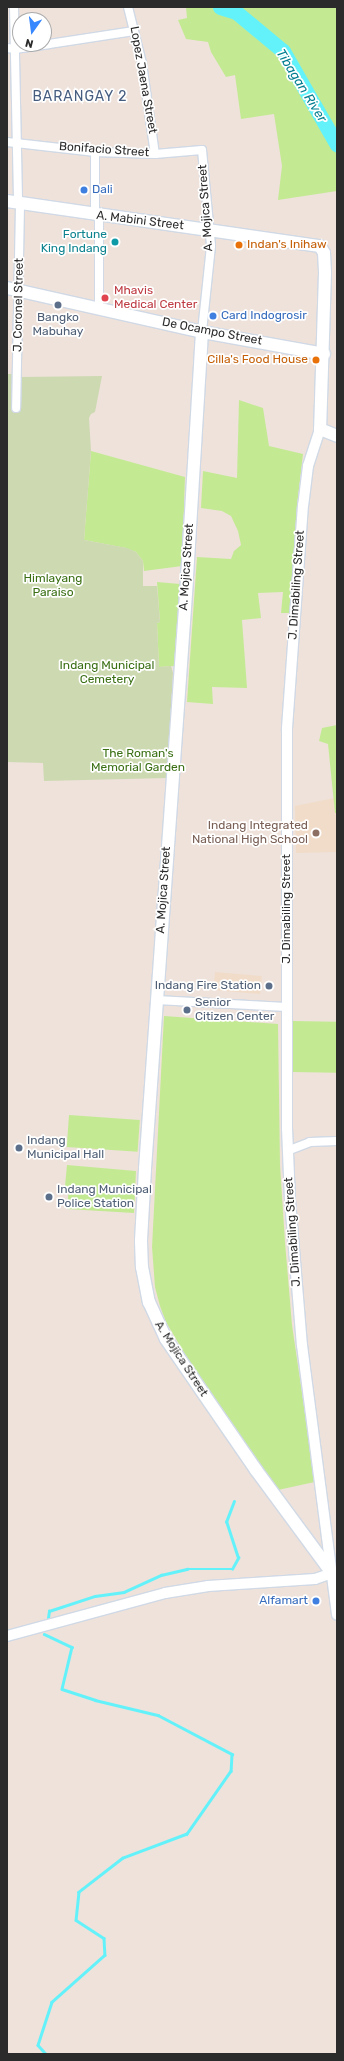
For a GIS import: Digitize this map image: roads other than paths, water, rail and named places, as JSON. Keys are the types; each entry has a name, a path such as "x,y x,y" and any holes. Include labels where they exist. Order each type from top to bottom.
{"main road":[{"name":"A. Mabini Street","path":"13,202 320,246"},
{"name":"J. Dimabiling Street","path":"320,246 324,251 325,257 324,354 320,429"},
{"name":"De Ocampo Street","path":"7,288 99,307 202,332 324,354"},
{"name":"A. Mojica Street","path":"202,332 186,595 156,1000 141,1241 142,1267 149,1302 162,1332 191,1377 256,1470 334,1577"},
{"path":"320,429 337,436"}],"street":[{"name":"J. Coronel Street","path":"14,7 11,48 17,143 13,202 20,206 20,290 16,408"},
{"name":"Lopez Jaena Street","path":"128,7 147,92 155,154"},
{"path":"11,48 134,31"},
{"name":"Bonifacio Street","path":"7,142 95,152 155,154 202,150"},
{"name":"A. Mojica Street","path":"202,150 210,230 210,261 202,332"},
{"path":"95,152 95,212 99,220 99,307"},
{"name":"J. Dimabiling Street","path":"320,429 308,466 303,505 288,730 287,1151 294,1261 302,1345 334,1577 337,1615"},
{"path":"156,1000 287,1007"},
{"path":"287,1151 310,1142 337,1141"},
{"path":"7,1636 165,1593 208,1586 334,1577"}],"waterway":[{"name":"Tibagan River","path":"220,7 236,12 283,51 337,145"},
{"path":"48,1618 49,1611 95,1596 124,1592 161,1575 187,1569 232,1569 238,1558 226,1522 234,1501"},
{"path":"44,1634 72,1647 62,1689 95,1700 158,1715 232,1754 231,1771 187,1834 123,1858 79,1892 76,1920 104,1938 105,1955 52,2002 38,2045 46,2054"}],"place":[{"name":"Dali","path":"84,190"},
{"name":"Fortune King Indang","path":"115,242"},
{"name":"Indan's Inihaw","path":"239,245"},
{"name":"Mhavis Medical Center","path":"105,298"},
{"name":"Bangko Mabuhay","path":"58,305"},
{"name":"Card Indogrosir","path":"213,316"},
{"name":"Cilla's Food House","path":"316,360"},
{"name":"Indang Integrated National High School","path":"316,833"},
{"name":"Indang Fire Station","path":"269,986"},
{"name":"Senior Citizen Center","path":"187,1010"},
{"name":"Indang Municipal Hall","path":"19,1148"},
{"name":"Indang Municipal Police Station","path":"49,1197"},
{"name":"Alfamart","path":"316,1601"}],"district":[{"name":"BARANGAY 2","path":"80,97"}],"park label":[{"name":"Himlayang Paraiso","path":"53,586"},
{"name":"Indang Municipal Cemetery","path":"107,673"},
{"name":"The Roman's Memorial Garden","path":"138,761"}]}
